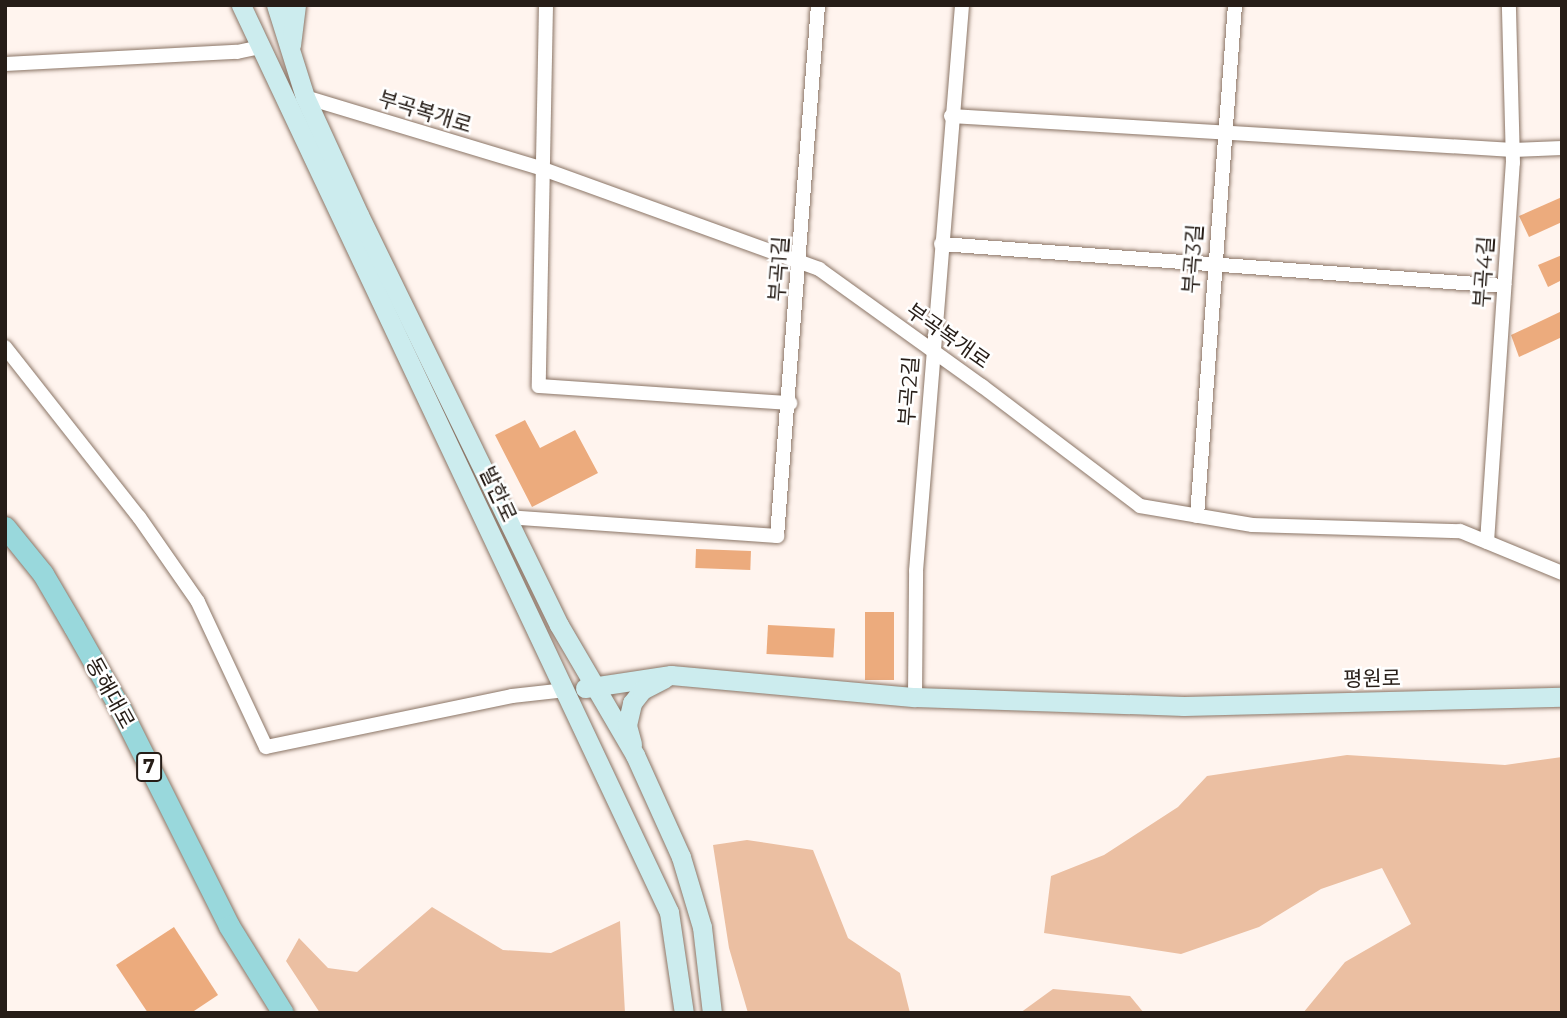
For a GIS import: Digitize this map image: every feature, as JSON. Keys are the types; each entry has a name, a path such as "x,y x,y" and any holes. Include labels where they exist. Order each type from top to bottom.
{"main road":[{"name":"동해대로","path":"5,527 43,574 74,627 122,712 229,926 284,1013"}],"street":[{"name":"발한로","path":"241,5 669,912 684,1013"},
{"name":"발한로","path":"276,5 290,57 305,97 506,516 595,687 635,755 694,891 712,1013"},
{"path":"290,57 296,5"},
{"path":"546,5 539,386 790,403"},
{"name":"부곡1길","path":"506,516 777,536 790,403 818,5"},
{"name":"부곡2길","path":"915,697 916,571 962,5"},
{"name":"부곡3길","path":"1197,516 1213,264 1235,5"},
{"name":"부곡4길","path":"1487,542 1513,150 1509,5"},
{"path":"5,64 237,52 260,47"},
{"name":"부곡복개로","path":"305,97 543,169 819,269 933,354 982,386 1140,506 1252,525 1460,531 1562,573"},
{"path":"951,116 1513,150 1562,148"},
{"path":"941,244 1504,286"},
{"path":"5,347 139,517 198,602 266,747 512,696 566,690"},
{"path":"635,755 627,724 632,703 642,690 671,675"},
{"name":"평원로","path":"566,690 595,687 633,678 671,675 915,697 1184,706 1562,696"}],"shaded area":[{"path":"1347,755 1505,765 1562,757 1562,1013 1303,1013 1345,962 1411,924 1382,868 1321,889 1259,927 1181,954 1044,933 1051,876 1104,855 1178,807 1207,776"},
{"path":"747,840 813,850 848,938 900,973 910,1013 748,1013 729,948 713,845"},
{"path":"432,907 503,950 551,953 620,921 625,1013 320,1013 286,961 299,938 328,968 357,972"},
{"path":"1053,989 1130,996 1144,1013 1020,1013"}],"building":[{"path":"1562,197 1562,222 1529,237 1519,216"},
{"path":"1562,255 1562,280 1548,287 1538,265"},
{"path":"1562,311 1562,337 1519,357 1511,335"},
{"path":"525,420 540,448 575,430 598,473 532,507 495,435"},
{"path":"696,549 751,551 750,570 695,568"},
{"path":"865,612 894,612 894,680 865,680"},
{"path":"768,625 835,629 833,657 766,654"},
{"path":"174,927 218,995 191,1013 148,1013 116,965"}]}
